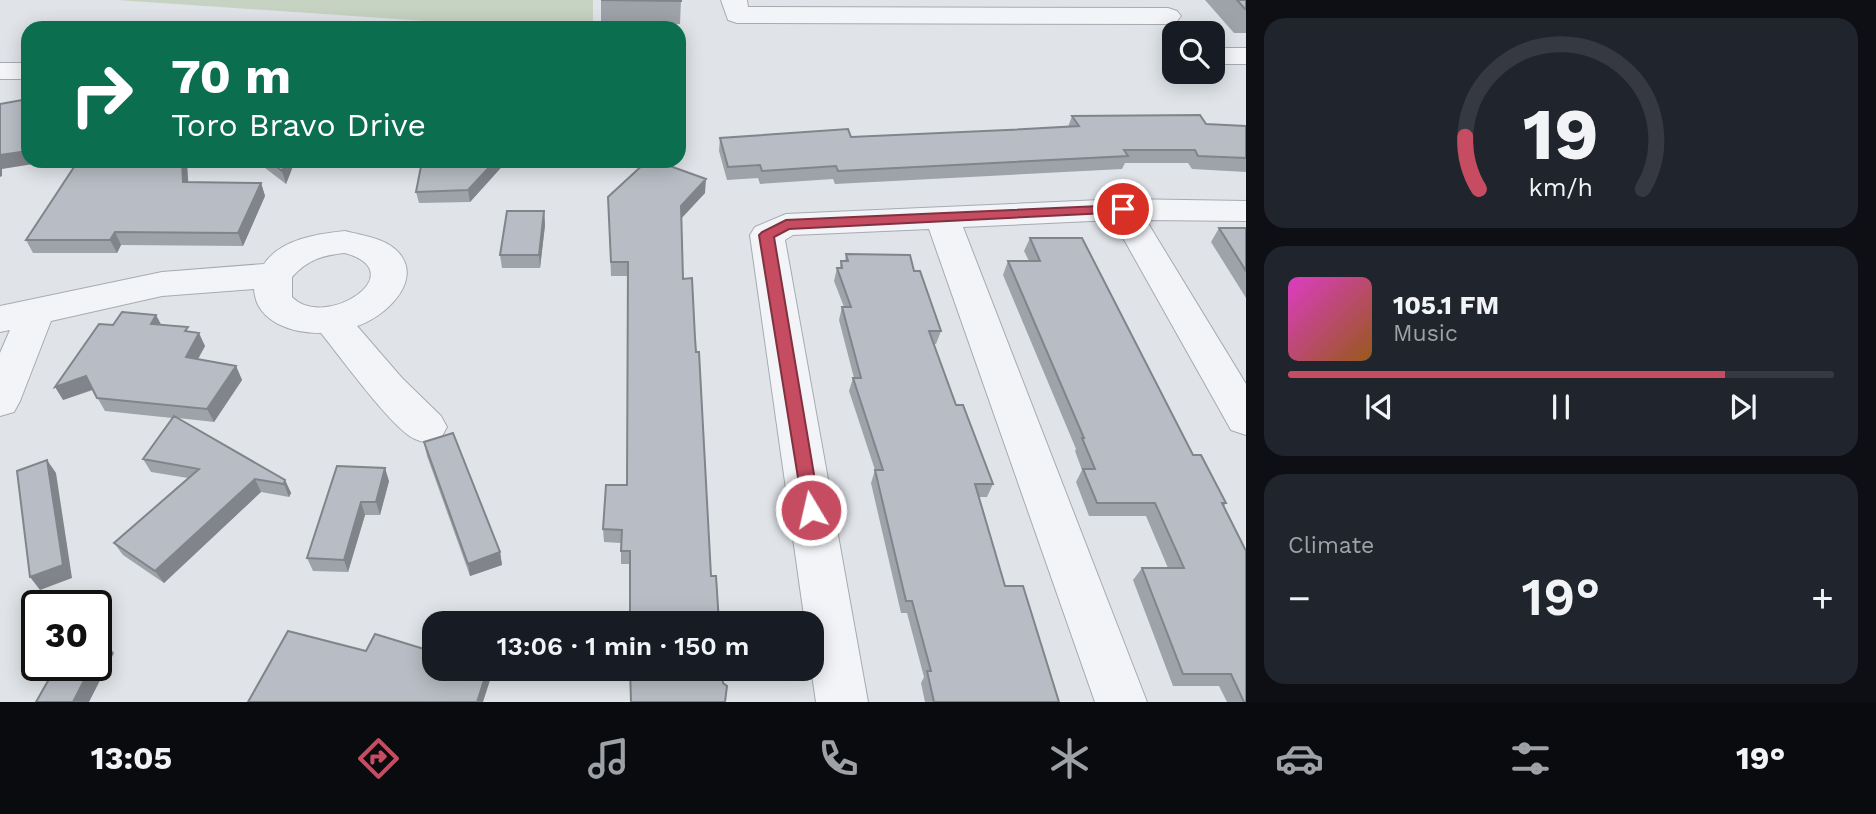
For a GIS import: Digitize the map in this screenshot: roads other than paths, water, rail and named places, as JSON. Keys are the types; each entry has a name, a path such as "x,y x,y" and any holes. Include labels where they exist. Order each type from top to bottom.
{"street":[{"path":"734,0 737,15 939,8 1168,17"},
{"path":"1225,56 1246,56"},
{"path":"0,71 21,71"},
{"path":"1123,209 1246,419"},
{"path":"842,702 766,235 786,225 943,217 1123,209 1246,211"},
{"path":"943,217 1121,702"},
{"path":"345,242 377,251 386,261 390,272 387,286 378,298 364,309 331,320 305,320 276,307 270,295 271,282 275,275 290,258 307,249 326,244 345,242"},
{"path":"0,401 18,315 162,284 275,275"},
{"path":"331,320 388,389 426,427"}]}
